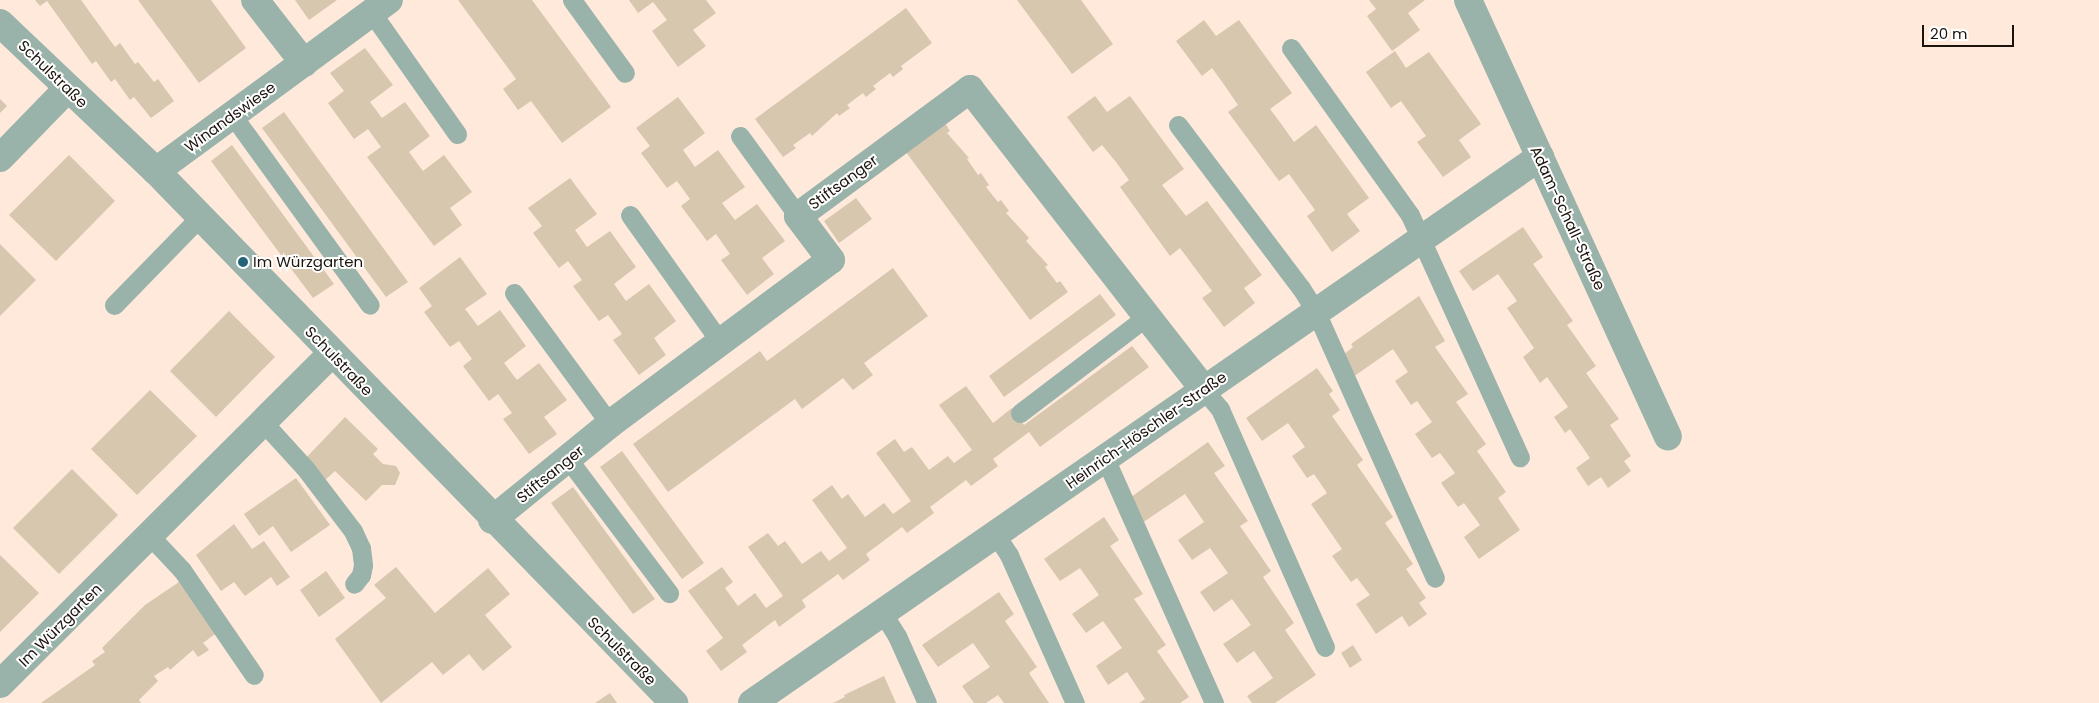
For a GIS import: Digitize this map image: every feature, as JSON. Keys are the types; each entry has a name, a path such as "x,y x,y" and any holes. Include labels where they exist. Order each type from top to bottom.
{"street":[{"path":"254,0 304,63"},
{"name":"Adam-Schall-Straße","path":"1468,0 1668,436"},
{"name":"Winandswiese","path":"156,171 380,7"},
{"name":"Schulstraße","path":"0,23 67,89 156,171 492,520 674,703"},
{"path":"0,158 67,89"},
{"name":"Stiftsanger","path":"492,520 610,424 831,260 798,216 970,89 1204,390"},
{"name":"Heinrich-Höschler-Straße","path":"752,703 1540,157"},
{"name":"Im Würzgarten","path":"0,684 332,353"}],"lane":[{"path":"572,0 625,73"},
{"name":"Winandswiese","path":"380,7 457,134"},
{"path":"1291,48 1410,215 1520,457"},
{"path":"233,116 370,305"},
{"path":"1178,125 1302,288 1316,312 1435,578"},
{"path":"740,136 798,216"},
{"path":"630,215 721,343"},
{"path":"114,305 200,217"},
{"path":"514,293 610,424"},
{"path":"1020,413 1146,317"},
{"path":"1204,390 1220,409 1325,646"},
{"path":"262,422 305,468 353,531 361,548 363,565 361,575 354,584"},
{"path":"1105,458 1214,703"},
{"path":"568,460 669,593"},
{"path":"995,534 1009,555 1074,703"},
{"path":"149,535 182,570 254,676"},
{"path":"882,612 897,636 927,703"}],"building":[{"path":"35,0 81,0 115,47 120,43 135,64 138,62 154,82 158,79 174,101 151,118 134,97 130,100 115,79 111,82 96,61 92,64 47,1 40,6"},
{"path":"138,0 211,0 246,48 199,83"},
{"path":"295,0 337,0 309,20"},
{"path":"458,0 532,0 611,107 562,143 531,101 518,110 503,89 516,79"},
{"path":"629,0 706,0 716,13 693,30 706,46 678,67 652,31 667,20 653,2 638,13"},
{"path":"1017,0 1081,0 1113,44 1072,74"},
{"path":"1369,0 1425,0 1408,13 1420,30 1392,51 1367,16 1376,9"},
{"path":"906,8 932,43 901,66 903,69 893,77 890,73 873,86 876,89 866,97 863,93 847,105 850,108 839,116 837,113 812,136 810,133 793,145 796,148 783,157 755,119"},
{"path":"1204,20 1216,36 1239,20 1292,93 1270,109 1294,142 1316,125 1369,198 1347,214 1360,231 1332,252 1307,216 1315,210 1289,174 1279,181 1228,112 1238,105 1212,68 1202,76 1176,41"},
{"path":"365,48 393,85 370,102 382,118 405,102 430,136 409,152 423,171 444,155 472,192 450,208 462,225 434,246 367,157 381,147 368,129 354,139 328,103 344,91 330,73"},
{"path":"1395,51 1406,68 1429,52 1481,124 1459,140 1471,157 1443,177 1417,142 1426,136 1401,101 1391,108 1366,72"},
{"path":"1095,96 1107,112 1130,96 1184,169 1162,185 1186,216 1207,201 1262,275 1244,288 1255,303 1224,327 1202,298 1212,291 1180,248 1170,256 1120,187 1129,180 1116,162 1102,145 1093,152 1067,117"},
{"path":"678,97 705,133 683,150 695,167 718,150 745,187 722,203 735,220 757,204 785,241 762,258 774,274 747,295 721,260 730,254 716,234 707,241 681,206 690,199 677,181 667,188 641,153 650,146 636,128"},
{"path":"0,99 7,106 0,113"},
{"path":"284,112 408,282 386,297 262,128"},
{"path":"943,120 950,131 947,133 969,158 967,159 978,175 981,173 989,185 986,187 998,202 1001,200 1009,211 1006,213 1029,238 1026,241 1048,265 1045,267 1057,283 1060,281 1068,292 1030,320 903,148"},
{"path":"232,145 334,284 313,298 211,161"},
{"path":"69,155 115,201 56,261 9,215"},
{"path":"570,178 597,214 575,230 587,247 610,231 636,267 614,284 626,301 649,284 676,321 654,338 666,355 639,375 613,340 622,334 608,315 599,321 573,286 582,280 568,261 559,268 533,233 542,226 528,208"},
{"path":"856,198 872,219 839,243 824,221"},
{"path":"1523,227 1543,257 1533,264 1573,321 1567,325 1596,366 1586,373 1619,419 1610,425 1631,456 1624,461 1631,471 1608,488 1601,477 1588,486 1576,468 1590,458 1570,429 1565,433 1554,417 1568,407 1547,377 1540,383 1523,357 1534,348 1507,308 1517,301 1498,274 1473,291 1459,271"},
{"path":"0,244 36,280 0,316"},
{"path":"460,257 487,294 465,309 478,326 500,310 526,346 504,363 517,380 539,363 567,400 544,417 557,434 529,454 503,419 512,413 498,394 489,401 463,366 472,359 459,341 450,347 424,312 432,306 419,288"},
{"path":"893,268 928,316 864,363 873,375 853,390 843,378 802,409 795,399 668,492 633,444 760,351 767,361"},
{"path":"1100,294 1116,315 1004,397 989,376"},
{"path":"1419,296 1445,341 1435,347 1468,394 1456,402 1486,444 1477,451 1506,492 1498,498 1520,530 1479,559 1464,537 1480,525 1464,503 1458,507 1441,483 1455,473 1440,453 1432,458 1415,434 1432,422 1417,401 1411,405 1395,381 1408,372 1393,349 1353,377 1343,355 1353,347 1351,344"},
{"path":"229,311 275,357 216,417 170,371"},
{"path":"1132,346 1149,367 1040,447 1029,432 993,459 998,466 971,486 966,480 930,507 934,513 907,533 902,527 866,554 870,560 843,580 838,574 802,600 806,607 779,627 775,620 742,645 747,652 721,671 706,651 723,638 688,591 722,567 733,582 725,588 738,606 755,593 766,608 783,596 748,547 768,533 778,546 785,541 802,564 821,551 829,561 847,548 812,500 832,485 842,499 848,494 865,517 884,503 893,514 911,501 876,453 895,439 904,452 912,447 929,470 948,456 954,463 972,450 939,405 966,386 993,423 1012,408 1024,425"},
{"path":"1317,368 1333,391 1329,394 1340,410 1332,416 1363,460 1357,465 1393,517 1385,523 1413,564 1406,569 1426,598 1419,603 1427,614 1409,627 1402,616 1376,634 1356,604 1370,595 1357,578 1351,582 1332,556 1342,549 1311,504 1327,493 1314,474 1307,478 1292,456 1305,447 1288,423 1262,441 1246,418"},
{"path":"150,390 197,436 137,495 91,449"},
{"path":"345,417 378,449 373,454 383,464 396,466 400,473 395,485 382,485 366,501 335,471 324,481 305,459"},
{"path":"1208,442 1225,466 1214,473 1248,521 1240,526 1271,571 1263,577 1294,623 1285,630 1316,675 1275,703 1252,703 1247,696 1273,678 1254,651 1237,663 1223,644 1251,625 1232,599 1214,612 1200,592 1228,573 1210,548 1192,560 1178,540 1204,522 1185,494 1142,523 1131,497"},
{"path":"622,451 704,563 682,579 600,467"},
{"path":"72,469 118,515 59,574 13,528"},
{"path":"296,478 330,525 291,552 273,526 259,536 244,514"},
{"path":"573,487 655,599 633,614 551,503"},
{"path":"1104,517 1119,540 1110,546 1143,594 1134,599 1166,645 1157,651 1189,697 1180,703 1139,703 1145,699 1127,672 1108,685 1096,666 1122,648 1103,621 1086,633 1072,614 1099,595 1080,568 1060,581 1044,559"},
{"path":"234,524 252,549 264,541 290,577 277,586 271,577 245,596 234,582 221,591 196,555"},
{"path":"0,555 39,593 0,632"},
{"path":"396,567 435,613 488,568 510,594 485,615 512,647 483,671 469,654 443,675 432,662 381,703 335,639 386,598 374,585"},
{"path":"326,571 345,598 319,617 300,590"},
{"path":"179,582 215,634 203,643 209,650 198,657 193,650 170,670 168,667 154,676 158,681 139,700 141,703 41,703 95,665 92,661 105,652 102,648 145,605"},
{"path":"999,592 1014,614 1005,621 1037,667 1029,673 1049,703 1004,703 998,695 986,703 974,703 962,686 990,667 973,643 938,667 922,645"},
{"path":"1353,645 1362,660 1350,668 1341,653"},
{"path":"884,676 896,703 833,703 845,697 844,695"},
{"path":"610,693 617,703 595,703"}],"place":[{"name":"Im Würzgarten","path":"243,262"}]}
